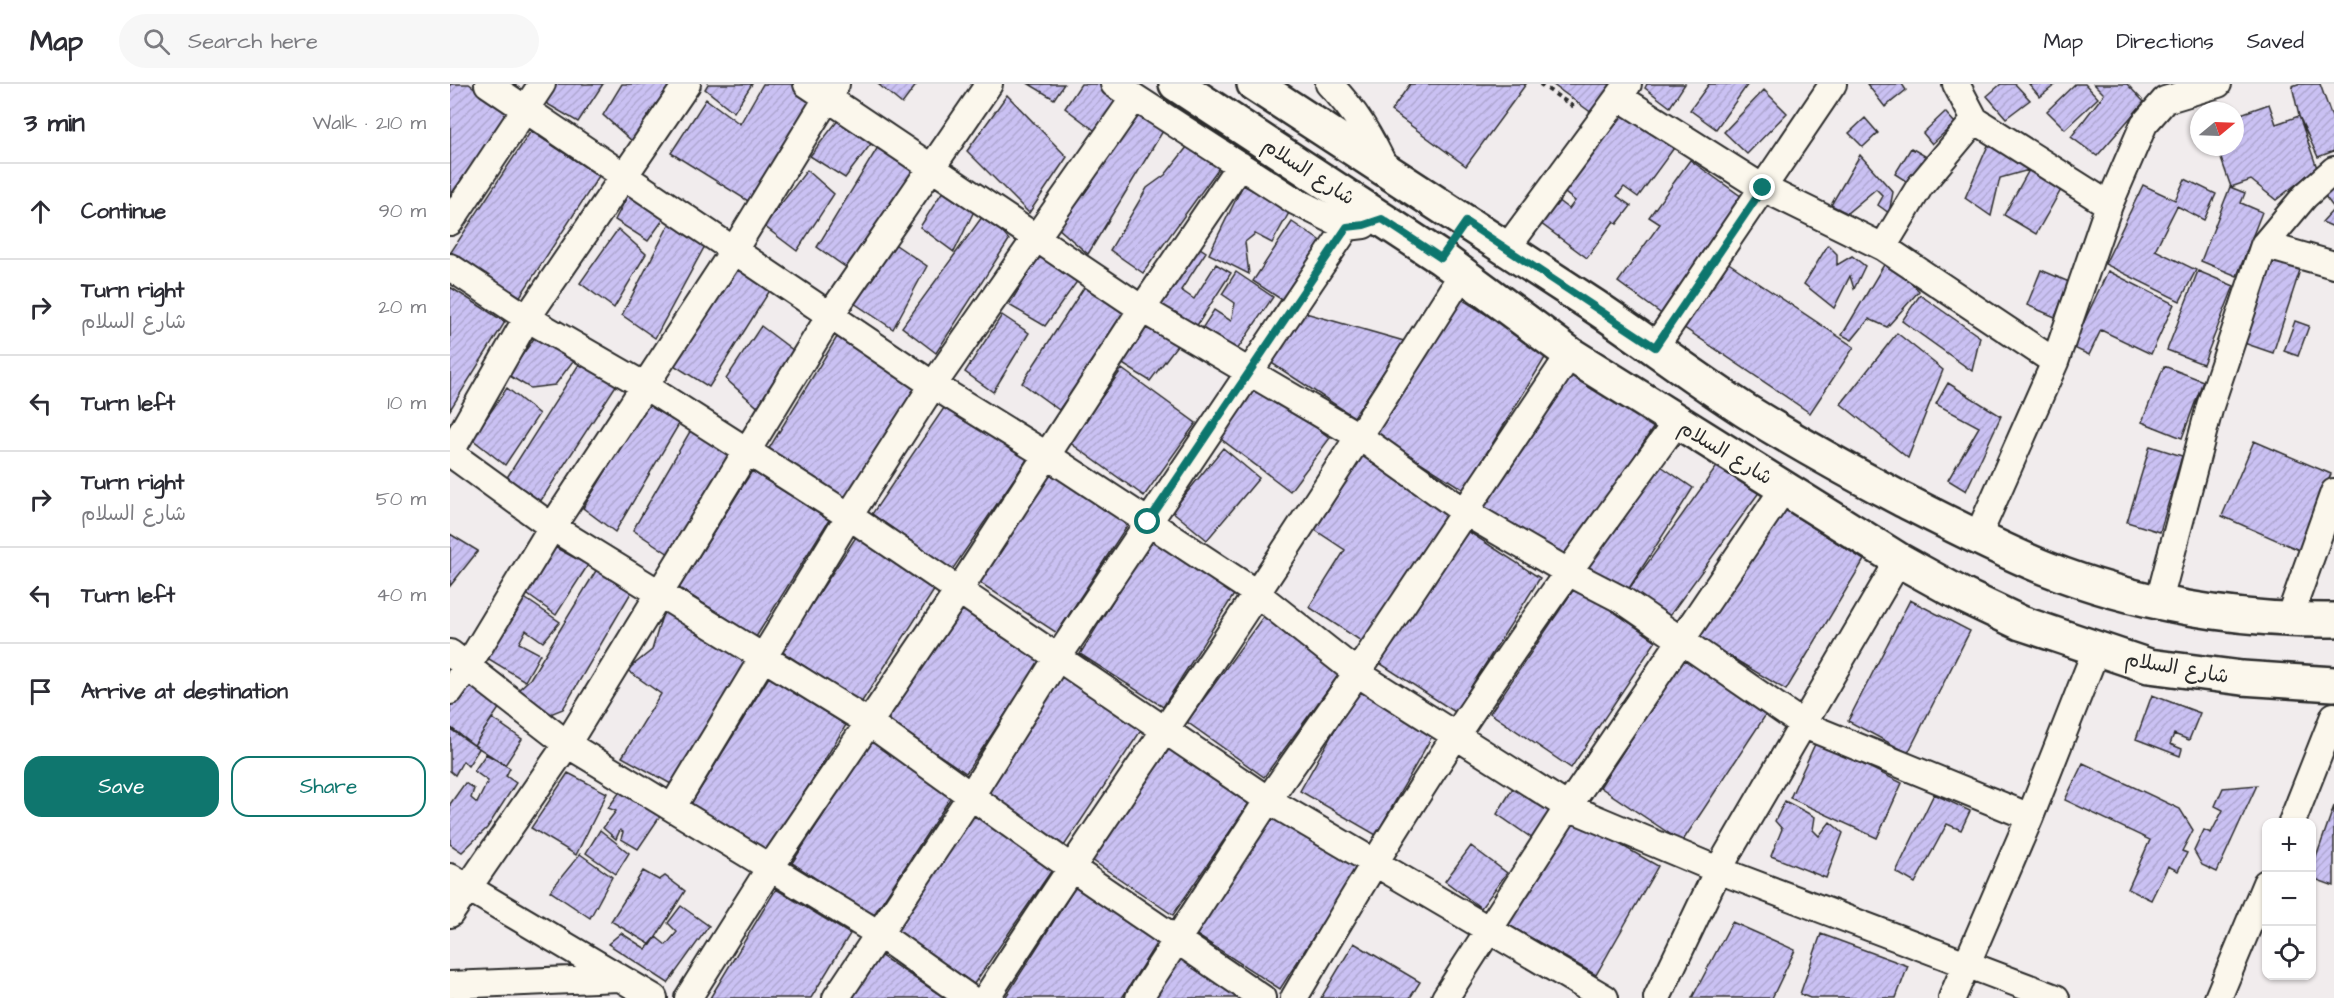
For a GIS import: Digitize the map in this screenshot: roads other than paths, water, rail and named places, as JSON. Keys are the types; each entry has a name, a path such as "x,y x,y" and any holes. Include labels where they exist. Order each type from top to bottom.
{"street":[{"path":"488,84 933,385 1048,456 1256,593 1357,673 1568,807 1718,870 2055,998"},
{"path":"450,222 542,84"},
{"path":"687,84 527,318 450,453 552,527 868,722 972,794 1070,867 1179,939 1262,998"},
{"path":"450,914 459,883 567,744 831,315 989,84"},
{"name":"شارع السلام","path":"1176,84 1452,266 1570,354 1676,423 1785,487 1899,560 1964,596 2021,623 2149,666 2242,678 2334,684"},
{"path":"1254,84 1507,248 1743,409 1804,446 1977,538 2057,572 2102,587 2159,601 2223,614 2288,621 2334,620"},
{"path":"1655,347 1833,84"},
{"path":"1956,84 1975,120 2109,205"},
{"path":"1977,538 2055,362 2109,205 2144,124 2162,92 2218,84"},
{"path":"450,691 459,660 552,527 734,250 823,88 932,168 1142,309 1360,437 1465,512 1568,572 1624,601 1804,725 2030,817"},
{"path":"1344,90 1370,134 1387,172"},
{"path":"672,808 766,657 849,516 933,385 1035,239 1124,91 1295,201 1347,227 1364,225 1382,219"},
{"path":"1507,248 1624,91 1763,188 1883,247 2055,362"},
{"path":"1883,247 1920,186 1975,120"},
{"path":"688,998 770,868 959,590 1142,309 1240,165"},
{"path":"2159,601 2210,406 2264,245 2305,196 2334,170"},
{"path":"986,998 1070,867 1165,730 1360,437 1452,266 1466,222"},
{"path":"836,998 972,794 1058,657 1347,227"},
{"path":"2264,245 2334,265"},
{"path":"450,267 527,318 645,386 745,453 849,516 1268,800 1489,932 1605,998"},
{"path":"1139,998 1268,800 1357,673 1570,354"},
{"path":"1294,998 1375,862 1456,735 1568,572 1676,423"},
{"path":"1445,998 1568,807 1785,487"},
{"path":"2288,621 2334,492"},
{"path":"1657,998 1718,870 1899,560"},
{"path":"1952,998 2030,817 2096,650"},
{"path":"459,660 567,744 879,934 969,998"},
{"path":"2294,818 2334,716"},
{"path":"459,883 654,998"},
{"path":"2218,998 2262,893"},
{"path":"450,985 620,978"}]}
